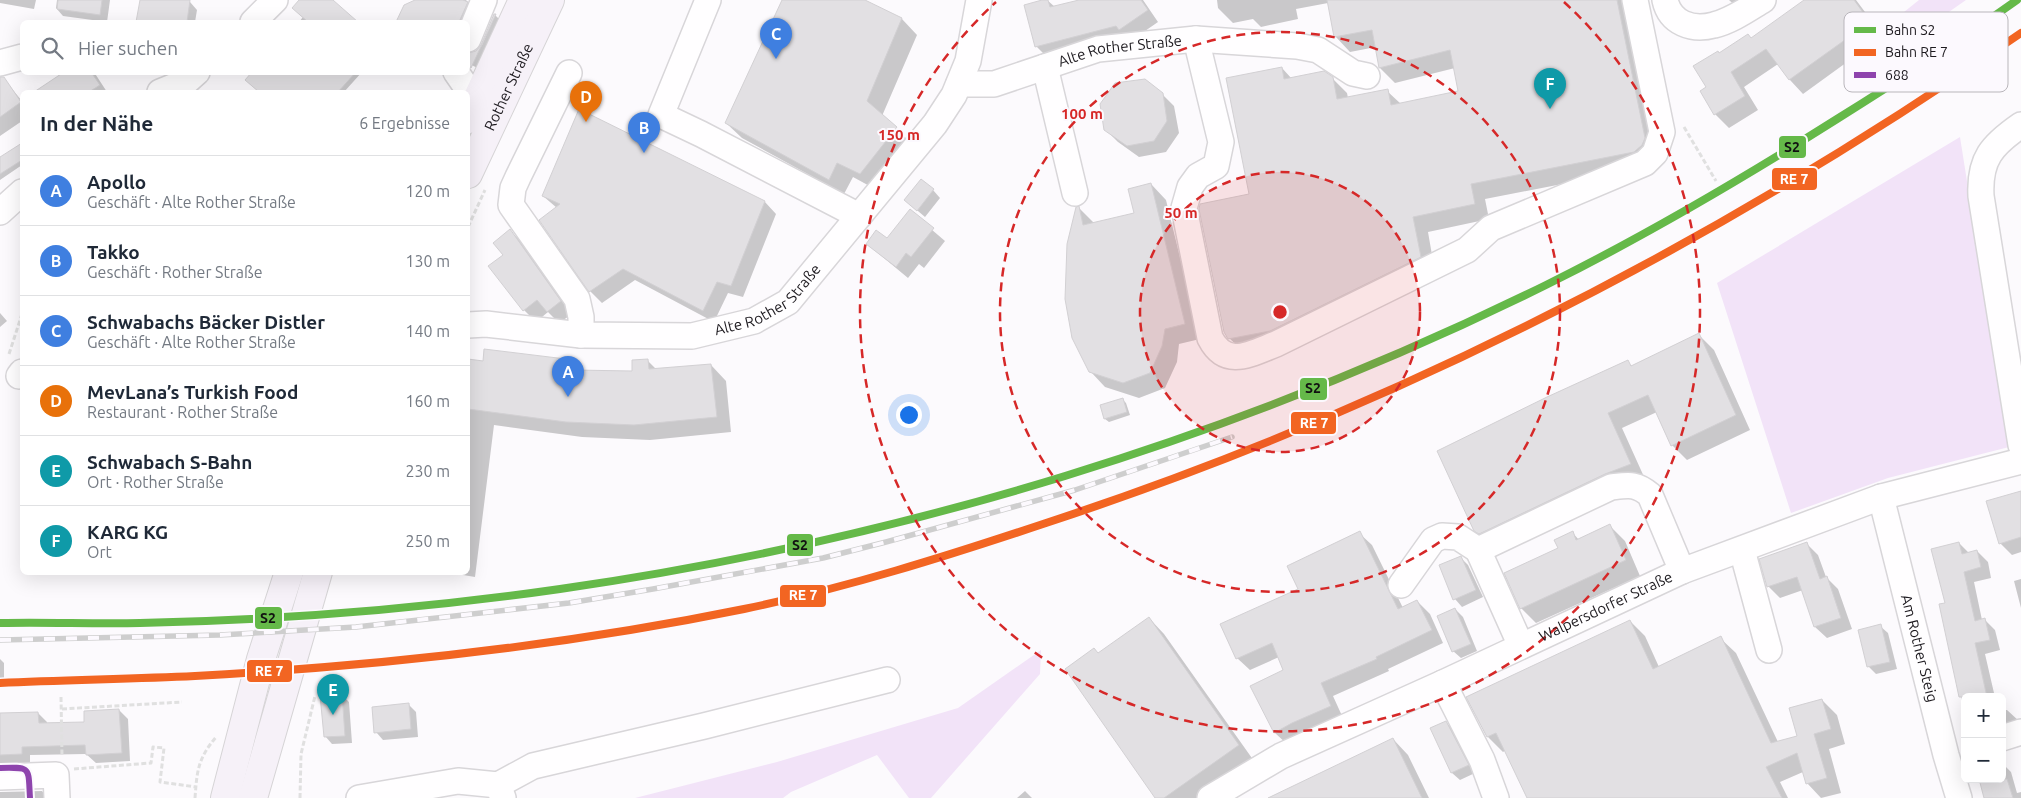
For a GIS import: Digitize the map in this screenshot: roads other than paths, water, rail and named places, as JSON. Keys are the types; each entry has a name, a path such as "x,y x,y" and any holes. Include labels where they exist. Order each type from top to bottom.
{"main road":[{"name":"Rother Straße","path":"470,164 480,111 523,0"},
{"name":"Rother Straße","path":"480,111 550,0"},
{"path":"225,798 261,659 288,575"},
{"path":"253,798 317,575"}],"street":[{"path":"255,20 275,0"},
{"path":"470,34 484,0"},
{"path":"708,0 660,116 701,134 859,216"},
{"name":"Alte Rother Straße","path":"474,322 581,335 692,336 754,321 788,302 935,124 954,95 968,61 979,0"},
{"path":"1196,39 1221,142 1216,166 1198,176 1190,187 1184,208 1210,338 1215,349 1223,355 1235,357 1276,344 1467,250 1490,228 1646,163 1655,153 1662,132 1635,0"},
{"path":"1664,0 1669,12 1679,22 1686,25 1702,26 1715,25 1763,0"},
{"name":"Alte Rother Straße","path":"959,84 994,84 1098,49 1196,39 1297,46 1318,50 1353,73 1368,76"},
{"path":"0,63 20,58"},
{"name":"Alte Rother Straße","path":"1045,67 1075,193"},
{"path":"569,73 513,188 511,205 577,300 581,316 581,335"},
{"path":"458,75 467,90"},
{"path":"164,90 187,80"},
{"path":"470,95 480,111"},
{"path":"2021,124 2005,136 1984,160 1980,178 1981,196 2021,445"},
{"path":"0,212 20,194"},
{"name":"Walpersdorfer Straße","path":"1210,798 1236,791 1280,756 1682,572 1881,497 2021,461"},
{"path":"1478,550 1611,487 1629,485 1640,487 1650,495 1682,572"},
{"name":"Am Rother Steig","path":"1881,497 1955,752 1959,798"},
{"path":"1401,585 1433,540 1442,536 1458,537 1478,550 1521,646"},
{"path":"1742,550 1769,650"},
{"path":"359,798 458,781 500,792 533,766 887,680"},
{"path":"1443,683 1482,760 1496,798"},
{"path":"2006,737 2021,732"},
{"path":"17,786 56,775 57,798"}],"railway":[{"path":"0,640 220,635 356,627 569,603 823,558 1075,490 1232,437"}],"rail line":[{"name":"S2","path":"2000,12 2017,0"},
{"name":"S2","path":"0,623 140,623 246,619 403,608 508,596 688,568 814,542 940,512 1065,476 1188,436 1310,390 1429,340 1584,266 1694,206 1880,92"}],"place":[{"name":"Schwabachs Bäcker Distler","path":"776,59"},
{"name":"KARG KG","path":"1550,109"},
{"name":"MevLana’s Turkish Food","path":"586,122"},
{"name":"Takko","path":"644,153"},
{"name":"Apollo","path":"568,397"},
{"name":"Schwabach S-Bahn","path":"333,715"}]}
